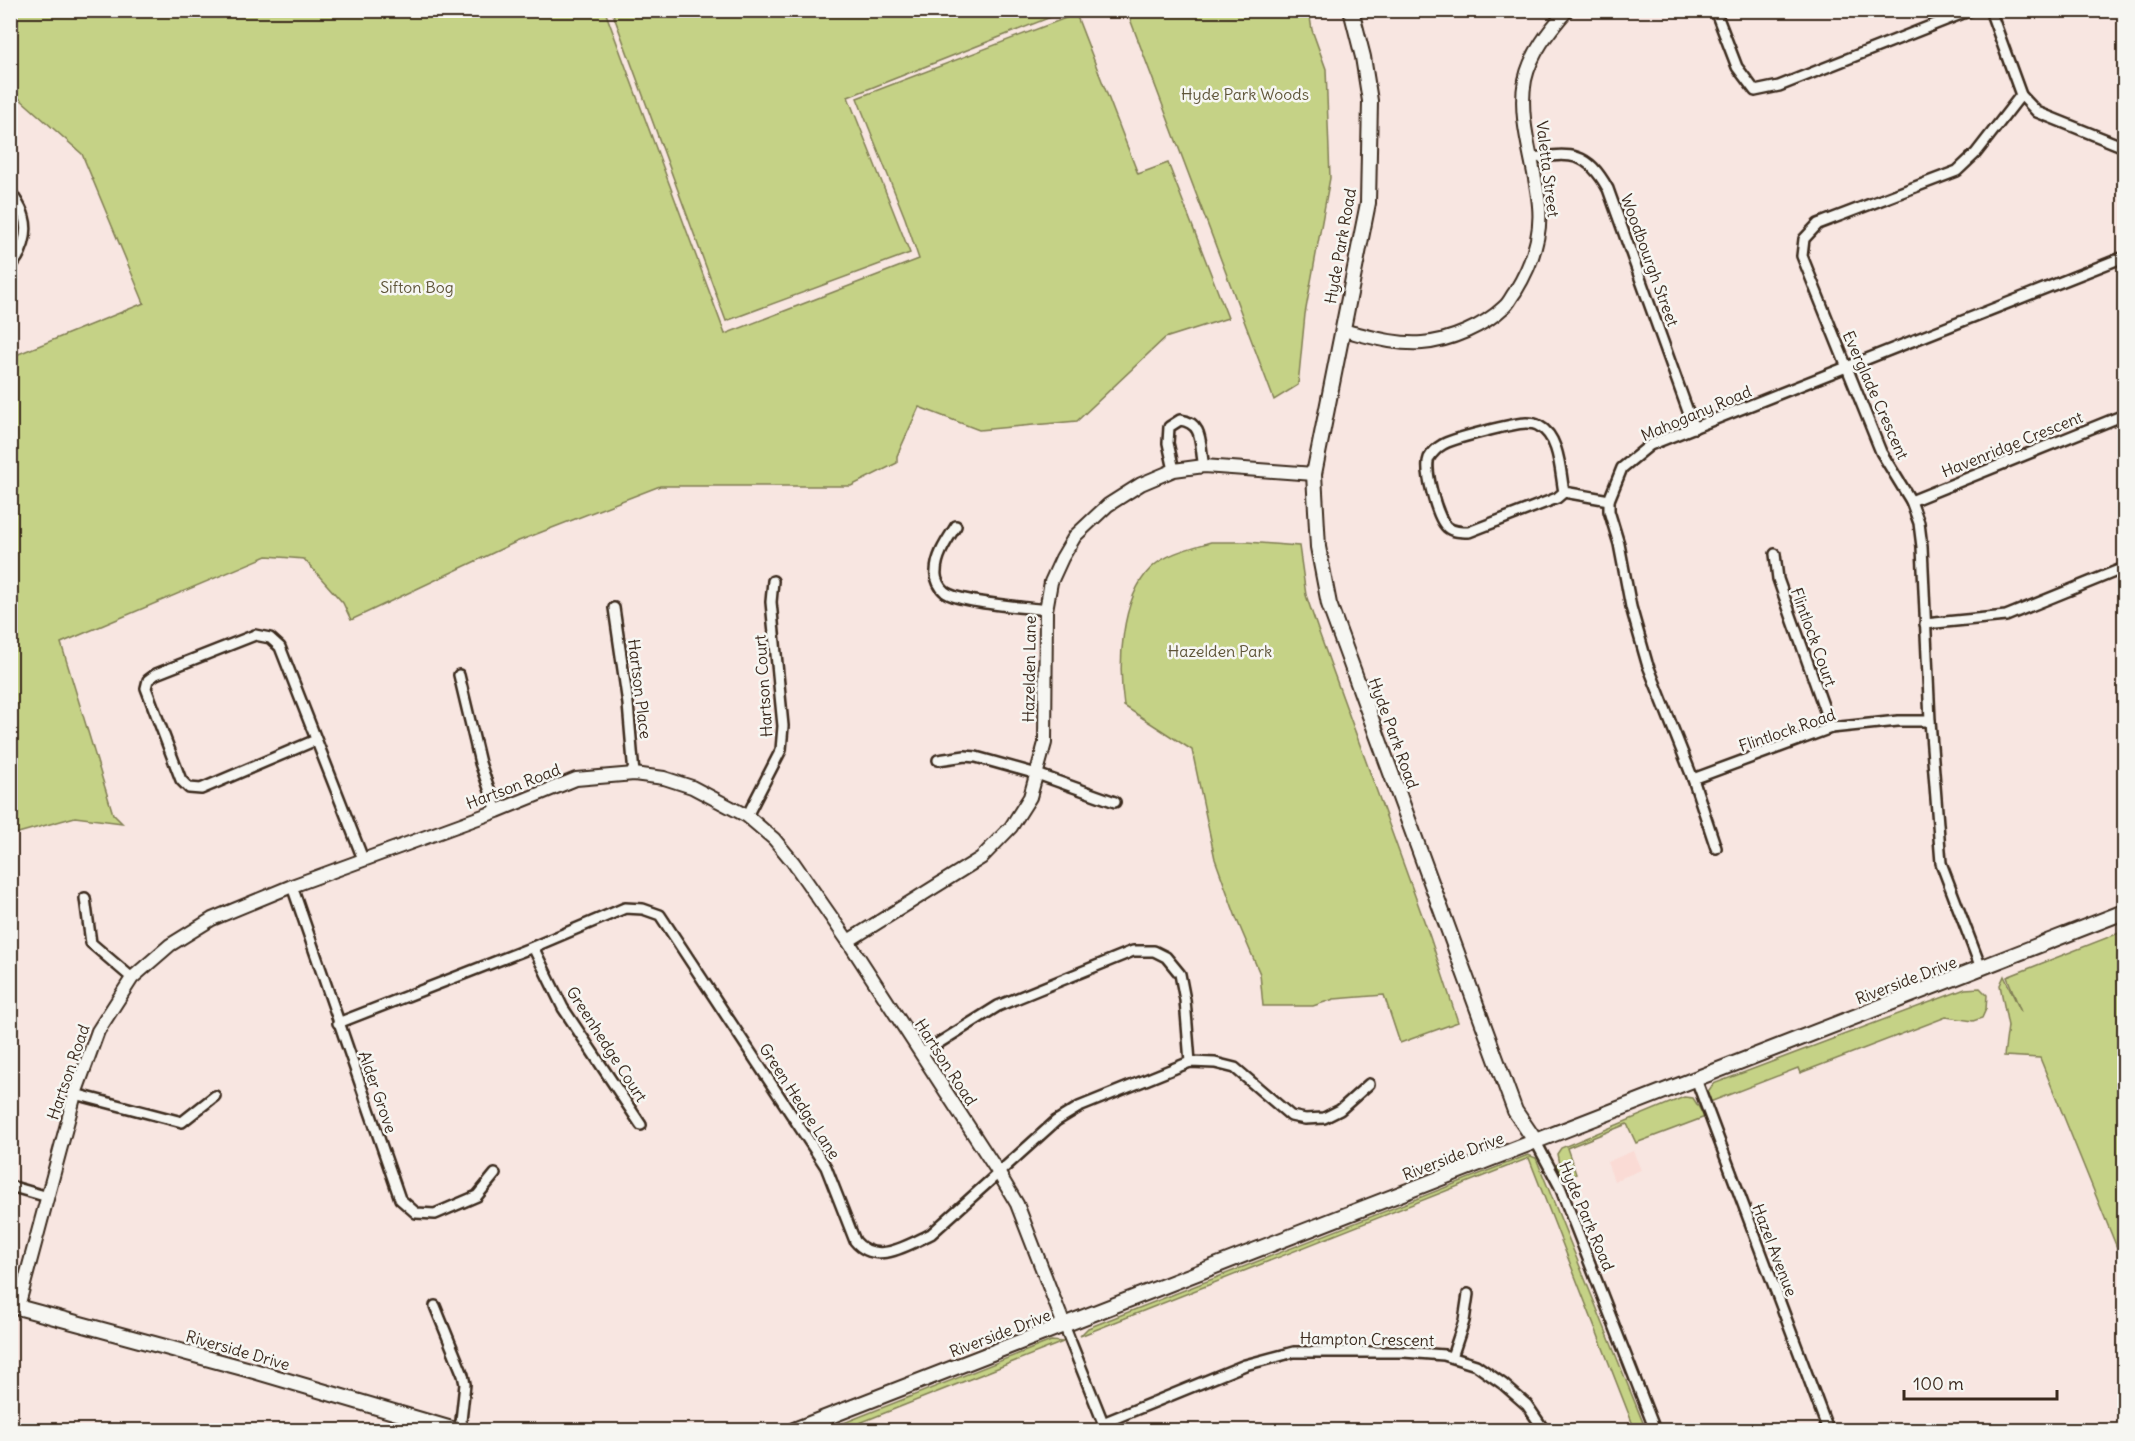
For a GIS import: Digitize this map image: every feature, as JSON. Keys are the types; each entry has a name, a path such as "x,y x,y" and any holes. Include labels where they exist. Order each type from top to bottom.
{"main road":[{"name":"Hyde Park Road","path":"1351,10 1364,57 1370,101 1368,203 1314,474 1318,547 1329,604 1515,1111 1536,1142"},
{"name":"Riverside Drive","path":"794,1431 2124,912"},
{"name":"Riverside Drive","path":"14,1306 254,1371 458,1431"}],"street":[{"name":"Valetta Street","path":"1342,330 1399,343 1423,343 1448,338 1506,306 1534,254 1539,228 1539,208 1526,131 1525,81 1534,56 1549,31 1566,10"},
{"path":"1715,10 1737,67 1755,91 1779,86 1971,10"},
{"path":"1990,10 2022,94 2037,112 2124,147"},
{"name":"Everglade Crescent","path":"1981,968 1941,863 1930,721 1919,523 1911,501 1881,452 1802,256 1804,239 1818,224 1957,171 1976,153 2022,94"},
{"name":"Woodbourgh Street","path":"1532,158 1565,154 1586,160 1599,171 1608,189 1694,428"},
{"path":"10,191 24,217 26,230 23,249 10,267"},
{"name":"Mahogany Road","path":"1716,848 1693,779 1647,663 1631,607 1619,544 1609,511 1610,500 1622,468 1650,445 2124,257"},
{"name":"Havenridge Crescent","path":"1911,501 2124,415"},
{"path":"1174,470 1168,443 1169,427 1180,420 1190,421 1199,431 1204,466"},
{"path":"1527,423 1538,425 1553,441 1564,492 1557,498 1469,532 1458,532 1447,527 1440,517 1427,470 1430,457 1443,444 1509,425 1527,423"},
{"name":"Hazelden Lane","path":"848,941 981,858 1011,827 1030,797 1045,743 1046,610 1051,582 1075,536 1108,505 1141,484 1174,470 1204,466 1314,474"},
{"path":"1564,492 1610,500"},
{"path":"956,526 942,549 936,572 938,583 944,592 957,599 1046,610"},
{"name":"Flintlock Court","path":"1775,554 1778,579 1831,728"},
{"path":"1925,624 2006,616 2124,568"},
{"name":"Hartson Court","path":"747,816 782,750 783,726 771,602 773,581"},
{"name":"Hartson Place","path":"614,608 628,704 634,774"},
{"path":"316,740 201,789 189,788 181,780 146,688 148,680 156,674 255,636 270,638 280,647 363,859"},
{"path":"459,675 480,763 497,811"},
{"name":"Flintlock Road","path":"1693,779 1831,728 1898,721 1930,721"},
{"path":"938,760 964,756 976,757 1037,774 1115,802"},
{"name":"Hartson Road","path":"14,1306 48,1197 75,1094 98,1030 132,978 170,945 212,919 292,886 497,811 576,778 634,774 664,778 692,787 747,816 774,839 793,862 848,941 999,1172 1017,1204 1104,1427"},
{"name":"Alder Grove","path":"292,886 400,1199 416,1213 435,1214 477,1196 495,1174"},
{"path":"85,898 91,943 132,978"},
{"name":"Green Hedge Lane","path":"338,1023 533,947 625,908 643,909 660,915 826,1167 855,1241 862,1249 882,1254 931,1234 1056,1121 1079,1107 1190,1062 1215,1063 1235,1068 1291,1116 1305,1119 1324,1118 1340,1110 1369,1084"},
{"name":"Greenhedge Court","path":"533,947 563,1008 641,1125"},
{"path":"921,1054 998,1006 1133,951 1154,951 1166,957 1180,974 1185,1000 1190,1062"},
{"name":"Hazel Avenue","path":"1695,1079 1828,1431"},
{"path":"75,1094 182,1122 215,1096"},
{"name":"Hyde Park Road","path":"1536,1142 1560,1187 1655,1431"},
{"path":"10,1186 48,1197"},
{"path":"1452,1357 1464,1321 1468,1294"},
{"path":"435,1306 465,1384 458,1431"},
{"name":"Hampton Crescent","path":"1104,1427 1245,1365 1294,1352 1404,1352 1452,1357 1476,1365 1503,1384 1527,1406 1544,1431"}],"shaded area":[{"path":"1633,1151 1641,1170 1614,1181 1607,1162"}],"green space":[{"path":"612,10 1066,11 848,97 910,253 726,321"},
{"name":"Sifton Bog","path":"10,11 605,11 725,334 919,259 857,98 1076,14 1138,174 1168,163 1228,318 1165,338 1077,421 979,430 919,407 897,456 897,463 851,486 660,486 516,542 351,620 343,603 304,559 267,556 61,643 113,814 122,823 75,817 11,835 11,357 144,303 82,154 11,91"},
{"name":"Hyde Park Woods","path":"1127,11 1309,11 1312,30 1326,69 1330,178 1305,314 1298,385 1274,400"},
{"name":"Hazelden Park","path":"1211,542 1299,546 1306,595 1430,937 1458,1022 1400,1043 1384,995 1334,999 1313,1006 1263,1006 1260,974 1215,859 1192,750 1124,706 1122,690 1122,653 1127,615 1141,581 1151,568 1164,558"},
{"path":"2124,931 2124,1265 2040,1058 2004,1056 2008,1026 2000,985 2004,976 2021,1012 2007,977"},
{"path":"1980,988 1987,995 1986,1009 1982,1018 1973,1021 1946,1017 1800,1073 1798,1068 1710,1102 1707,1093 1713,1084 1965,989"},
{"path":"1684,1097 1693,1098 1705,1117 1636,1143 1627,1124 1567,1148 1576,1174 1568,1178 1562,1176 1556,1165 1559,1164 1557,1154 1561,1148"},
{"path":"1528,1155 1536,1158 1646,1430 1635,1430 1529,1158 1080,1336 1088,1328"},
{"path":"1051,1341 1063,1342 842,1430 826,1430"}]}
